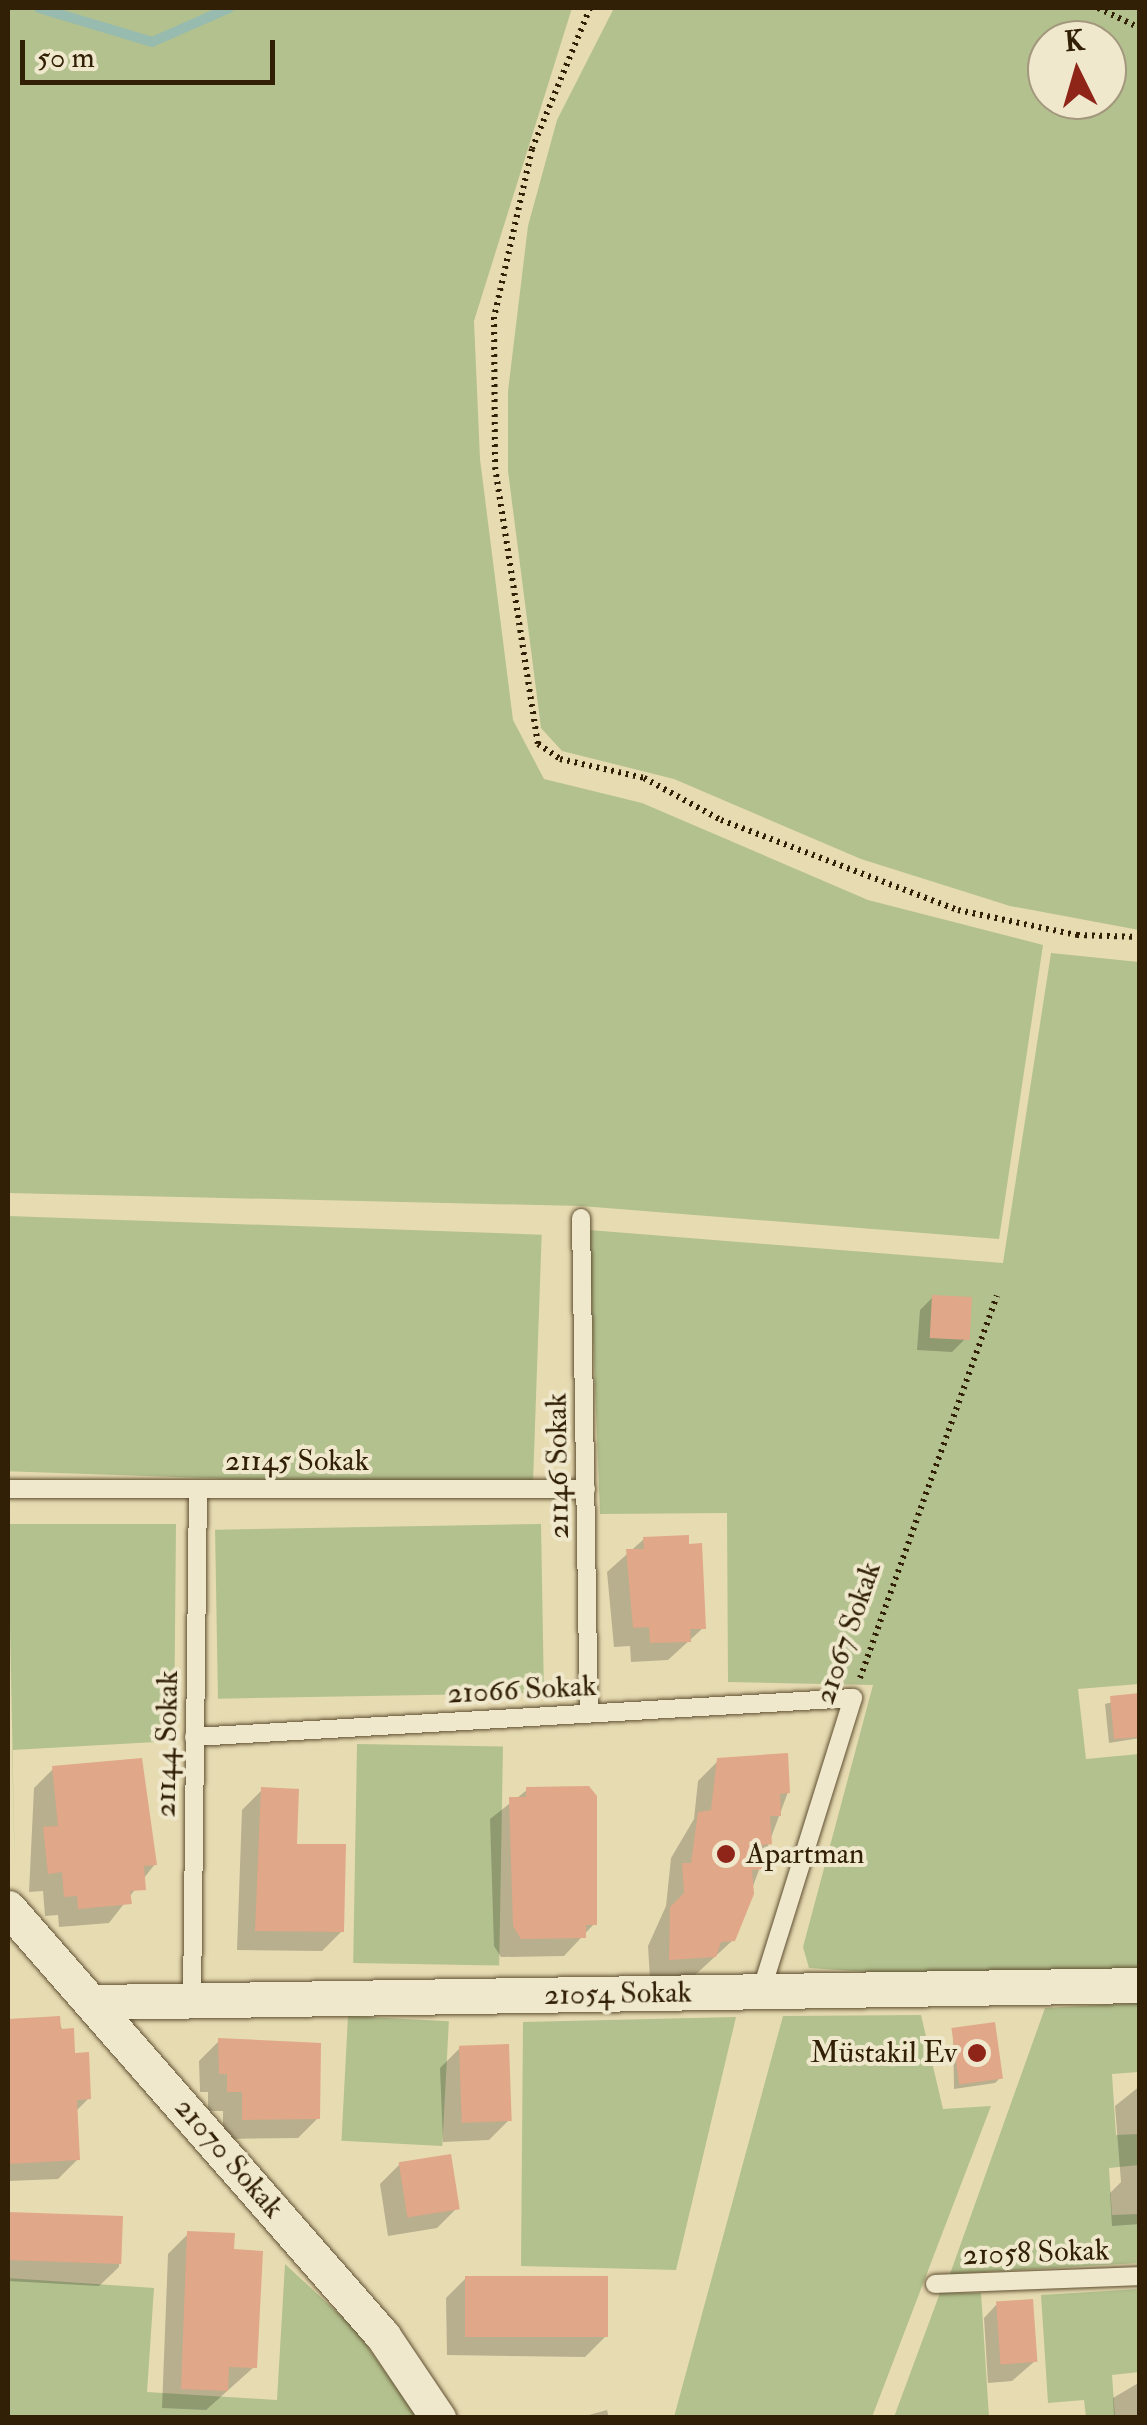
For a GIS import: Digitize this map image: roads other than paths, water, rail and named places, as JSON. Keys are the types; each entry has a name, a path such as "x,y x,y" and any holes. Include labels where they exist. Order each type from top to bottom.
{"street":[{"name":"21070 Sokak","path":"8,1908 96,2002 383,2336 438,2418"},
{"name":"21054 Sokak","path":"96,2002 1140,1985"}],"lane":[{"name":"21146 Sokak","path":"581,1218 589,1713"},
{"name":"21145 Sokak","path":"8,1488 586,1489"},
{"name":"21144 Sokak","path":"192,2000 198,1488"},
{"name":"21066 Sokak","path":"194,1737 853,1698"},
{"name":"21067 Sokak","path":"761,1992 853,1698"},
{"name":"21058 Sokak","path":"935,2284 1140,2276"}],"waterway":[{"path":"39,8 152,42 229,8"}],"place":[{"name":"Apartman","path":"726,1854"},
{"name":"Müstakil Ev","path":"977,2053"}]}
